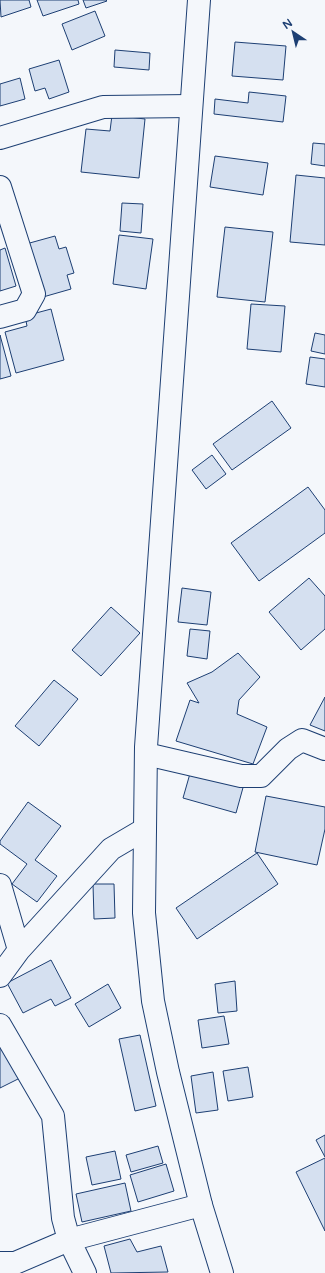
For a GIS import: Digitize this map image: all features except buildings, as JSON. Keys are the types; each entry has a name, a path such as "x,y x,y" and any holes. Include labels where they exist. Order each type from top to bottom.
{"street":[{"path":"198,0 146,754 144,913 153,1001 168,1072 201,1205 222,1273"},
{"path":"0,138 103,107 191,106"},
{"path":"0,187 34,294 24,310 0,317"},
{"path":"146,754 241,776 261,776 288,749 302,740 325,749"},
{"path":"0,976 19,950 111,849 145,829"},
{"path":"0,884 19,950"},
{"path":"0,1025 53,1116 63,1218 69,1240 85,1273"},
{"path":"0,1263 15,1263 69,1240 201,1205"}]}
